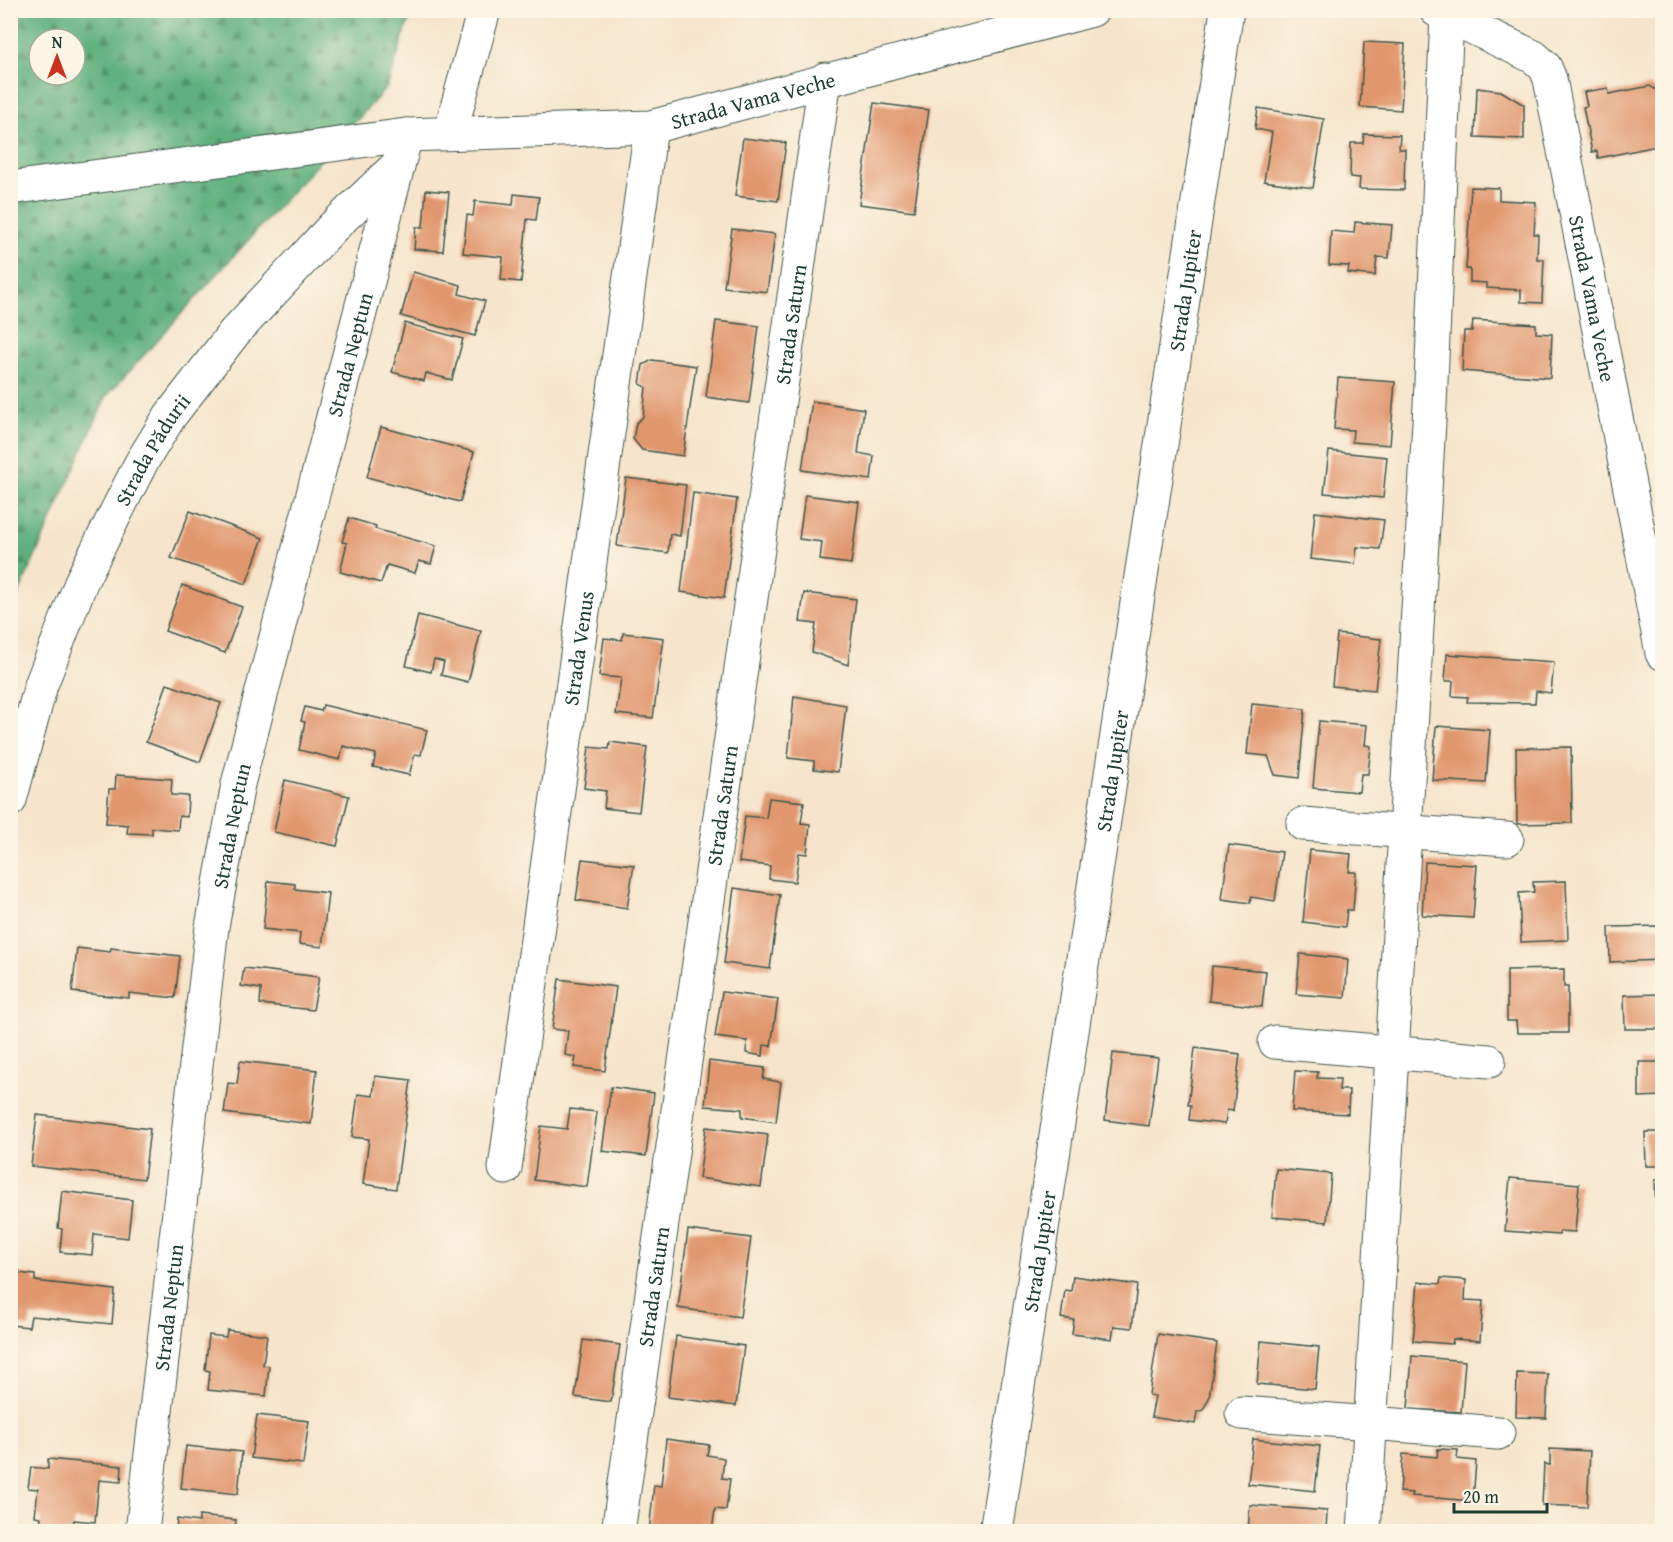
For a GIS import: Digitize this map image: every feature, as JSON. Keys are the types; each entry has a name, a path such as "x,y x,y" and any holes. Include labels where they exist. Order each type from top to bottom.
{"street":[{"path":"450,133 484,10"},
{"name":"Strada Vama Veche","path":"10,188 402,150 450,133 651,127 1092,10"},
{"name":"Strada Jupiter","path":"996,1532 1227,10"},
{"path":"1364,1532 1403,832 1430,405 1442,13"},
{"name":"Strada Vama Veche","path":"1442,13 1534,57 1545,67 1550,79 1662,653"},
{"name":"Strada Saturn","path":"618,1532 825,79"},
{"name":"Strada Venus","path":"505,1168 651,127"},
{"name":"Strada Pădurii","path":"10,800 41,685 78,591 147,453 170,416 234,333 402,150"},
{"name":"Strada Neptun","path":"142,1532 212,927 223,858 244,761 402,150"},
{"path":"1303,824 1507,839"},
{"path":"1275,1042 1489,1061"},
{"path":"1242,1413 1498,1433"}],"green space":[{"path":"11,11 412,11 387,87 106,397 11,611"}],"building":[{"path":"1364,42 1405,44 1401,110 1360,107"},
{"path":"1650,86 1662,94 1662,145 1598,158 1597,151 1592,152 1583,107 1587,106 1584,92 1608,88 1609,94"},
{"path":"1477,88 1501,91 1524,105 1524,139 1475,137"},
{"path":"874,103 929,110 914,211 859,204"},
{"path":"1258,108 1324,119 1313,188 1264,181 1272,132 1255,129"},
{"path":"1364,134 1400,135 1399,149 1405,149 1404,190 1359,189 1360,178 1350,177 1351,143 1363,143"},
{"path":"743,138 786,143 778,201 735,196"},
{"path":"1471,187 1499,188 1499,200 1536,202 1534,234 1538,234 1537,259 1544,259 1542,303 1521,302 1521,290 1486,288 1486,283 1470,282 1470,269 1466,269"},
{"path":"426,190 449,192 443,251 414,249 416,227 423,227"},
{"path":"514,194 539,197 536,220 527,219 521,282 501,280 503,257 463,253 467,215 473,216 475,201 513,205"},
{"path":"1355,222 1392,225 1389,258 1377,257 1375,276 1348,273 1349,266 1329,265 1331,231 1354,233"},
{"path":"732,229 775,234 767,292 724,287"},
{"path":"413,272 461,285 459,294 485,301 475,336 401,316"},
{"path":"1473,320 1536,324 1536,333 1552,334 1550,378 1462,371 1464,331 1472,331"},
{"path":"716,321 759,326 749,403 706,397"},
{"path":"405,323 463,339 452,380 426,373 424,381 392,372"},
{"path":"652,360 696,366 683,456 642,450 633,439 636,423 643,417 646,387 640,384 643,365"},
{"path":"1338,378 1395,382 1390,445 1352,442 1353,430 1334,429"},
{"path":"812,401 864,409 858,453 874,456 871,480 802,470"},
{"path":"381,427 474,452 460,502 367,477"},
{"path":"1329,451 1387,457 1383,498 1324,493"},
{"path":"626,478 686,485 680,536 670,534 668,553 617,546"},
{"path":"693,493 737,499 724,598 681,592"},
{"path":"805,495 859,502 851,564 820,560 822,542 799,539"},
{"path":"190,511 263,538 246,584 171,558"},
{"path":"1315,512 1384,520 1380,549 1357,547 1355,564 1310,559"},
{"path":"349,518 376,526 375,529 436,546 431,564 419,561 415,573 387,565 381,583 340,572 347,543 342,542"},
{"path":"182,585 242,607 225,653 165,631"},
{"path":"804,593 856,599 848,665 812,652 816,624 800,622"},
{"path":"418,615 481,631 468,682 441,675 444,662 434,659 431,672 406,666"},
{"path":"623,633 664,638 653,718 616,714 621,678 599,676 604,638 622,640"},
{"path":"1337,634 1381,639 1375,690 1332,686"},
{"path":"1447,654 1554,662 1551,693 1536,691 1535,703 1467,702 1468,697 1452,696 1453,681 1445,681"},
{"path":"167,684 221,703 200,762 146,742"},
{"path":"794,696 846,705 838,772 814,769 814,761 788,758"},
{"path":"1252,704 1305,709 1299,778 1275,775 1268,756 1247,754"},
{"path":"323,705 427,730 421,755 415,754 409,775 373,767 376,754 343,746 340,760 299,750 305,722 301,721 305,707 321,711"},
{"path":"1319,721 1367,725 1365,745 1371,746 1368,774 1361,774 1359,792 1313,788"},
{"path":"1436,726 1490,730 1486,783 1432,780"},
{"path":"610,742 647,747 639,812 604,808 606,791 584,788 589,747 609,749"},
{"path":"1571,747 1572,823 1517,824 1516,748"},
{"path":"116,775 172,779 171,795 188,796 187,817 179,816 178,830 152,828 152,834 127,833 128,825 106,823 109,789 115,789"},
{"path":"285,780 349,796 337,846 274,832"},
{"path":"769,798 804,802 801,823 810,824 807,854 799,853 795,882 769,879 770,866 739,862 745,816 766,818"},
{"path":"1229,845 1282,852 1275,901 1251,897 1250,903 1222,899"},
{"path":"1310,850 1351,854 1349,872 1356,872 1353,910 1347,910 1345,927 1303,922"},
{"path":"582,859 634,865 627,908 576,900"},
{"path":"1425,862 1477,865 1473,918 1422,915"},
{"path":"268,881 295,884 295,889 328,893 322,947 299,944 300,933 263,929"},
{"path":"1566,881 1568,940 1521,942 1519,893 1534,892 1533,882"},
{"path":"734,888 780,895 770,969 724,963"},
{"path":"1662,926 1662,960 1610,962 1609,927"},
{"path":"77,948 110,952 111,948 180,956 175,998 129,993 129,998 72,992"},
{"path":"1300,954 1348,959 1345,998 1296,994"},
{"path":"1212,966 1266,971 1262,1007 1209,1001"},
{"path":"244,968 319,977 313,1010 260,1004 261,989 241,986"},
{"path":"1564,969 1564,987 1568,987 1568,1033 1517,1033 1516,1021 1507,1021 1507,970"},
{"path":"559,979 616,987 605,1071 574,1067 576,1057 565,1055 568,1031 552,1029"},
{"path":"722,992 778,999 771,1046 764,1045 763,1056 746,1053 747,1041 715,1037"},
{"path":"1662,994 1662,1029 1625,1029 1624,995"},
{"path":"1195,1048 1240,1054 1233,1111 1227,1110 1225,1124 1189,1120 1191,1105 1188,1105"},
{"path":"1113,1053 1158,1058 1149,1126 1105,1120"},
{"path":"240,1061 317,1070 311,1124 224,1113 228,1083 237,1084"},
{"path":"709,1061 765,1068 763,1079 781,1082 776,1122 742,1117 742,1109 705,1106"},
{"path":"1639,1062 1662,1062 1662,1096 1639,1097"},
{"path":"1295,1071 1318,1072 1317,1078 1340,1079 1339,1090 1349,1090 1348,1114 1292,1111"},
{"path":"375,1076 411,1080 396,1189 363,1184 369,1139 352,1137 358,1094 373,1096"},
{"path":"611,1087 654,1093 646,1156 602,1151"},
{"path":"570,1109 597,1112 587,1187 534,1180 541,1126 567,1129"},
{"path":"37,1115 150,1129 144,1179 31,1166"},
{"path":"706,1127 768,1135 761,1187 699,1178"},
{"path":"1645,1132 1662,1132 1662,1166 1646,1166"},
{"path":"1276,1169 1331,1174 1327,1222 1272,1217"},
{"path":"1510,1178 1579,1184 1575,1232 1560,1231 1559,1235 1505,1231"},
{"path":"1655,1180 1662,1180 1662,1214 1656,1215"},
{"path":"62,1191 132,1200 128,1238 94,1234 92,1255 60,1252 62,1229 58,1228"},
{"path":"688,1230 751,1238 740,1317 678,1308"},
{"path":"10,1272 35,1275 35,1281 115,1290 112,1324 31,1316 29,1327 10,1325"},
{"path":"1073,1276 1137,1285 1132,1328 1114,1326 1112,1339 1072,1334 1074,1320 1061,1318 1065,1290 1071,1291"},
{"path":"1441,1278 1466,1280 1465,1300 1483,1301 1480,1341 1453,1339 1452,1344 1413,1341 1418,1282 1440,1284"},
{"path":"227,1330 267,1335 263,1365 269,1366 266,1396 208,1390 210,1371 205,1370 209,1335 226,1337"},
{"path":"1158,1334 1217,1343 1209,1398 1203,1410 1197,1412 1195,1424 1151,1417 1155,1396 1149,1395"},
{"path":"676,1336 744,1346 736,1406 668,1397"},
{"path":"583,1340 620,1345 611,1402 575,1397"},
{"path":"1261,1341 1319,1347 1315,1389 1257,1384"},
{"path":"1412,1356 1465,1361 1461,1412 1408,1409"},
{"path":"1517,1373 1548,1374 1546,1418 1516,1417"},
{"path":"257,1415 309,1421 303,1464 251,1458"},
{"path":"666,1439 709,1445 707,1455 724,1458 722,1478 730,1479 726,1510 715,1509 712,1532 649,1532 654,1485 661,1486"},
{"path":"1253,1439 1320,1446 1315,1491 1248,1484"},
{"path":"186,1446 242,1452 238,1494 181,1488"},
{"path":"1438,1449 1458,1450 1457,1459 1476,1461 1473,1501 1412,1496 1413,1493 1400,1492 1403,1454 1437,1457"},
{"path":"1550,1449 1590,1451 1587,1507 1542,1505 1544,1464 1550,1465"},
{"path":"48,1459 122,1466 121,1482 99,1480 95,1522 74,1520 73,1532 39,1532 41,1517 35,1516 38,1489 28,1488 31,1467 48,1469"},
{"path":"1250,1505 1327,1511 1326,1532 1248,1532"},
{"path":"199,1516 236,1520 235,1532 176,1532 177,1519 199,1522"},
{"path":"1418,1526 1465,1530 1464,1532 1417,1532"}]}
